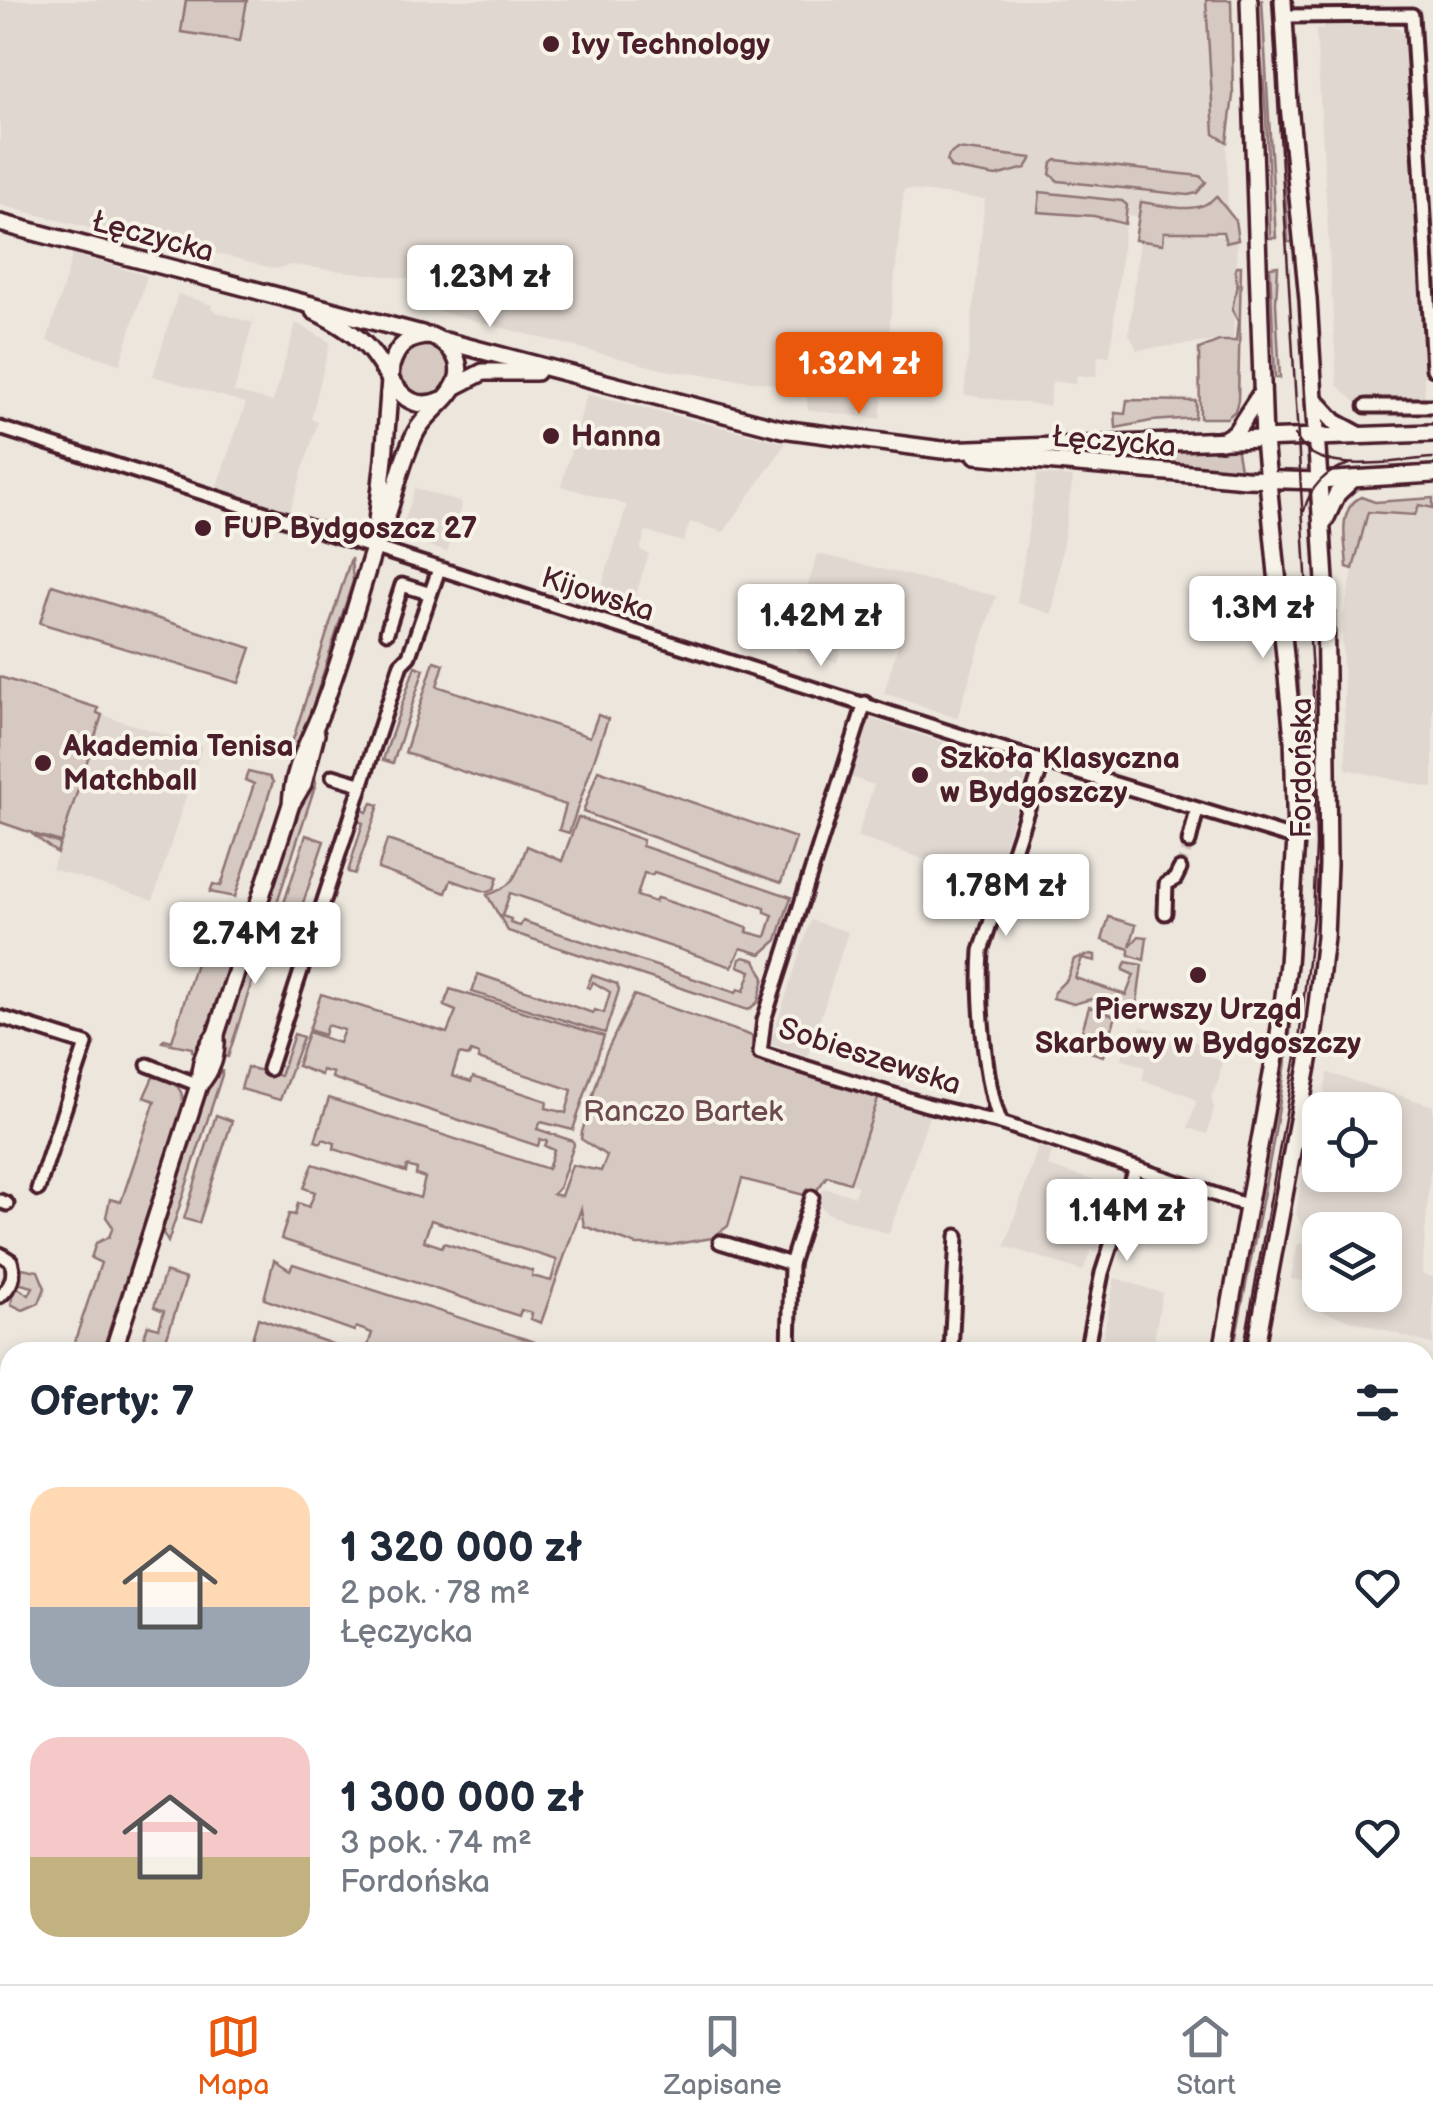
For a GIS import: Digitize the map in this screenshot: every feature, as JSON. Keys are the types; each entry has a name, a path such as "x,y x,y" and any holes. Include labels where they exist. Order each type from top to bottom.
{"street":[{"name":"Fordońska","path":"1224,1342 1280,1035 1296,839 1292,738 1264,440 1249,0"},
{"name":"Fordońska","path":"1257,1342 1313,1039 1324,936 1328,730 1322,531 1283,8"},
{"path":"1283,8 1412,15 1433,369"},
{"name":"Łęczycka","path":"0,223 436,338 526,367 782,428 1000,460 1268,480 1433,474"},
{"name":"Łęczycka","path":"292,302 321,314 358,339 399,393 415,403 442,400"},
{"path":"116,1342 200,1085 217,1052 216,1034 291,804 308,769 318,718 374,548 386,524 416,432 454,386 458,364 452,350 436,338 409,340 394,355 374,548"},
{"name":"Łęczycka","path":"454,386 483,372 526,367"},
{"path":"1222,441 1235,433 1262,391"},
{"path":"1314,398 1334,422 1363,437"},
{"path":"1366,406 1433,404"},
{"name":"Kijowska","path":"0,428 1042,762 1296,839"},
{"name":"Łęczycka","path":"957,451 1433,433"},
{"path":"1322,531 1337,494 1353,479"},
{"path":"268,1069 400,664 408,656 439,569"},
{"path":"387,632 402,585 428,593"},
{"name":"Sobieszewska","path":"864,703 764,1020 760,1053 1000,1123 1249,1206"},
{"path":"1000,1123 994,1108 986,1044 980,951 1042,762"},
{"path":"333,776 360,784"},
{"path":"1188,842 1197,810"},
{"path":"1164,913 1166,884 1175,879 1180,869"},
{"path":"251,926 308,945"},
{"path":"0,1017 86,1044 38,1189"},
{"path":"148,1065 200,1085"},
{"path":"1088,1342 1102,1273 1136,1168"},
{"path":"789,1342 791,1264 812,1197"},
{"path":"952,1342 956,1236"},
{"path":"720,1242 791,1264"},
{"path":"0,1254 11,1261 14,1269 12,1281 0,1296"}],"shaded area":[{"path":"0,0 1224,0 1228,227 1126,215 1110,356 1098,356 1096,377 1077,375 1075,384 1052,381 1049,406 964,395 985,199 904,189 880,419 808,410 806,388 665,370 426,308 428,281 291,265 275,269 175,242 117,235 0,205"},
{"path":"1323,24 1384,24 1404,34 1425,395 1420,400 1358,404 1337,385 1316,29 1323,29"},
{"path":"1142,223 1237,238 1233,339 1137,350 1129,333"},
{"path":"73,254 147,276 120,364 47,341"},
{"path":"178,294 252,323 255,315 234,392 273,402 296,323 330,342 311,419 318,422 289,514 215,491 246,403 153,376"},
{"path":"587,394 786,443 724,532 690,522 683,542 646,531 640,550 649,554 630,612 597,602 627,505 561,486"},
{"path":"1037,474 1073,477 1052,614 1017,603"},
{"path":"415,488 462,503 447,552 416,542 402,530"},
{"path":"1419,505 1433,509 1433,788 1346,769 1342,619 1367,512 1414,517"},
{"path":"818,554 996,596 957,718 884,693 898,646 847,630 837,662 797,652 798,648 788,645"},
{"path":"102,715 202,746 153,900 52,869"},
{"path":"869,718 1024,769 1027,773 993,882 857,837 874,785 850,777"},
{"path":"811,920 848,932 808,1056 770,1044"},
{"path":"1141,1026 1206,1045 1204,1055 1222,1061 1211,1096 1214,1108 1207,1134 1188,1128 1196,1102 1188,1095 1142,1080 1145,1067 1122,1059 1128,1031 1138,1034"},
{"path":"1328,1073 1388,1092 1324,1092"},
{"path":"879,1096 930,1113 889,1234 827,1213 818,1203 823,1188 854,1196 858,1186 850,1183"},
{"path":"1402,1096 1433,1106 1433,1171 1422,1274 1433,1277 1433,1342 1324,1312 1402,1312 1402,1212 1302,1212 1302,1227 1296,1214 1302,1179 1302,1192 1402,1192"},
{"path":"1038,1147 1052,1151 1048,1166 1117,1188 1110,1208 1113,1214 1106,1218 1097,1251 1091,1250 1083,1271 1005,1246"},
{"path":"1302,1243 1302,1281 1291,1279 1297,1245"},
{"path":"1115,1278 1162,1293 1154,1342 1102,1342"}],"green space":[{"path":"186,0 247,0 240,41 181,32"},
{"path":"1206,0 1231,0 1233,96 1227,142 1214,134"},
{"path":"1256,0 1262,0 1276,238 1270,238"},
{"path":"1274,0 1284,141 1297,242 1288,242"},
{"path":"957,149 1032,158 1026,168 996,176 951,168 947,161"},
{"path":"1056,160 1200,176 1206,182 1197,193 1188,195 1058,181 1050,174"},
{"path":"1040,192 1122,201 1127,205 1125,224 1094,216 1038,212"},
{"path":"1216,196 1235,220 1238,240 1226,243 1223,232 1164,232 1163,244 1135,240 1141,202 1191,208"},
{"path":"1237,266 1241,266 1238,400 1235,411 1227,418 1200,418 1199,349 1219,341 1236,341 1238,321 1232,310"},
{"path":"1278,266 1280,378 1275,378 1270,267"},
{"path":"424,345 442,353 450,371 442,389 424,397 406,389 398,371 406,353"},
{"path":"1127,400 1196,401 1195,418 1116,428 1115,413 1125,414"},
{"path":"1236,446 1240,469 1154,465 1112,454 1114,450"},
{"path":"1361,497 1375,502 1433,498 1433,508 1419,505 1415,515 1368,512 1353,569 1347,567 1345,518"},
{"path":"351,558 353,581 295,761 288,755"},
{"path":"52,585 251,648 239,683 40,623"},
{"path":"434,661 444,664 437,686 590,737 598,715 608,719 569,833 559,830 566,805 405,753"},
{"path":"415,666 424,669 393,763 383,760"},
{"path":"1294,672 1298,672 1301,713 1304,836 1301,917 1294,999 1267,1176 1235,1342 1230,1342 1290,997 1302,878 1301,749"},
{"name":"Akademia Tenisa Matchball","path":"0,677 98,708 97,713 102,715 61,842 33,834 60,844 57,853 32,834 32,833 0,822"},
{"path":"598,770 796,838 781,883 583,812"},
{"path":"248,772 270,777 273,782 235,897 210,892 213,884 221,886 254,784 245,780"},
{"path":"311,775 316,783 270,924 267,908"},
{"path":"372,803 379,805 355,874 348,872 363,823 355,820 359,808 367,812"},
{"path":"578,817 643,840 642,846 791,897 777,940 761,954 741,948 732,967 510,893 502,916 511,919 510,923 520,926 523,921 736,993 738,989 744,991 751,971 738,966 740,959 755,960 764,978 758,1002 748,1010 508,931 487,895 510,883 527,846 562,861","holes":["654,872 765,908 765,912 773,915 766,937 661,899 655,902 637,896 644,873"]},
{"path":"306,835 324,841 301,909 284,903"},
{"path":"387,840 498,877 494,889 487,892 451,880 446,893 378,869"},
{"path":"1109,917 1136,925 1130,946 1139,936 1147,937 1144,960 1129,955 1129,949 1102,940"},
{"path":"209,920 232,927 237,938 199,1054 192,1048 162,1042 172,1041 205,934 197,931"},
{"path":"266,938 228,1057 219,1054 254,948"},
{"path":"1091,954 1095,961 1082,958 1075,978 1126,995 1134,975 1123,970 1126,962 1142,965 1136,1011 1091,999 1074,1004 1053,998 1067,979 1074,959"},
{"path":"478,974 593,1013 604,1013 610,992 593,982 587,987 592,975 617,984 619,990 605,1033 472,992"},
{"name":"Ranczo Bartek","path":"450,989 604,1036 573,1130 541,1122 537,1129 573,1141 559,1188 553,1194 561,1196 572,1165 601,1171 607,1156 581,1139 582,1132 605,1055 634,995 752,1036 754,1057 879,1096 850,1183 827,1176 812,1197 742,1179 728,1226 712,1238 670,1245 637,1245 584,1226 581,1209 541,1323 531,1319 532,1313 521,1310 519,1316 281,1239 289,1214 295,1215 298,1203 309,1207 315,1192 304,1188 313,1164 420,1198 425,1178 416,1175 417,1169 407,1166 406,1172 334,1149 335,1143 315,1141 329,1098 548,1169 554,1150 545,1146 547,1141 540,1139 538,1146 332,1078 333,1073 322,1070 321,1075 297,1066 308,1032 339,1043 344,1030 327,1025 324,1035 309,1030 321,994 447,1033 456,1011 444,1006","holes":["471,1052 479,1055 478,1059 572,1090 566,1113 546,1108 547,1101 473,1077 471,1082 452,1076 459,1054 469,1056","431,1220 557,1260 551,1281 532,1276 533,1271 444,1243 442,1247 424,1241"]},
{"path":"1089,1007 1116,1016 1103,1056 1077,1048"},
{"path":"294,1034 303,1037 280,1100 241,1089 247,1067 280,1076"},
{"path":"215,1067 222,1075 168,1242 164,1226"},
{"path":"153,1077 165,1079 175,1084 183,1105 105,1342 74,1342 101,1263 91,1258 96,1243 109,1237 113,1227 106,1217 110,1199 121,1202 155,1101 144,1097"},
{"path":"216,1115 232,1121 199,1223 184,1219"},
{"path":"274,1260 290,1270 293,1264 535,1342 369,1342 372,1333 356,1327 354,1331 264,1299"},
{"path":"22,1268 38,1271 45,1288 39,1303 23,1310 11,1304 16,1287 29,1295 33,1287 17,1283"},
{"path":"165,1272 186,1279 165,1342 142,1342 148,1325 159,1328 164,1311 154,1307"},
{"path":"258,1318 326,1342 251,1342"}],"tunnel":[{"path":"1180,869 1189,842"}],"tram line":[{"path":"1245,1342 1299,1040 1313,917 1316,845 1313,691 1272,0"},
{"path":"1295,435 1305,449 1337,462 1433,458"},
{"path":"1304,511 1320,481 1350,464"}],"place":[{"name":"Ivy Technology","path":"551,44"},
{"name":"Hanna","path":"551,436"},
{"name":"FUP Bydgoszcz 27","path":"203,528"},
{"name":"Akademia Tenisa Matchball","path":"43,763"},
{"name":"Szkoła Klasyczna w Bydgoszczy","path":"920,775"},
{"name":"Pierwszy Urząd Skarbowy w Bydgoszczy","path":"1198,975"}]}
